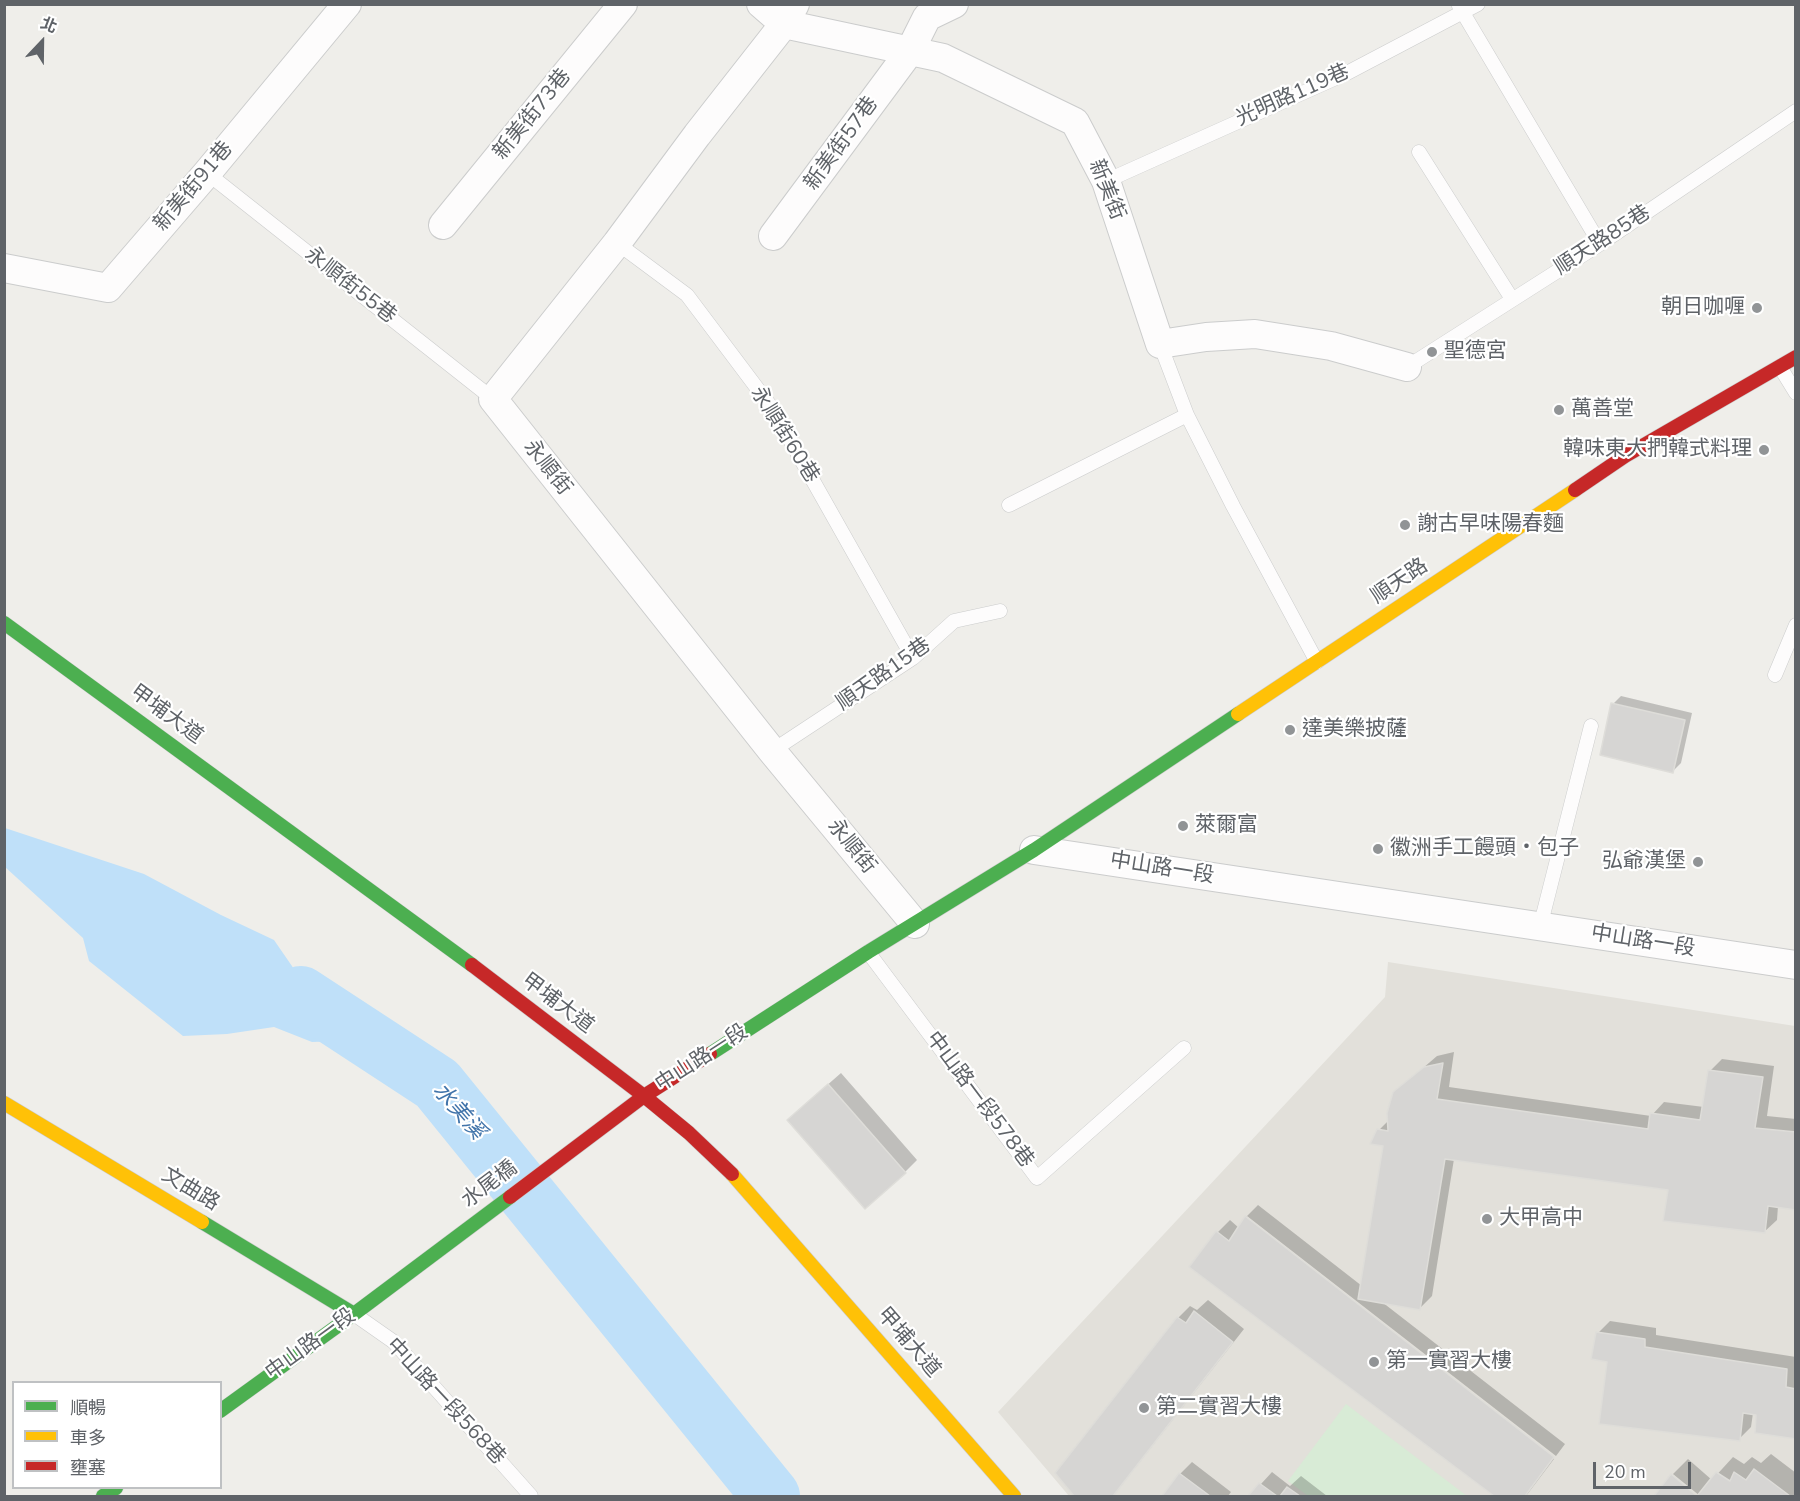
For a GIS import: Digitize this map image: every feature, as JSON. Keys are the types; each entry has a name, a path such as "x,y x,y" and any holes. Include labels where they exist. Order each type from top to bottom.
{"street":[{"name":"新美街91巷","path":"4,268 108,288 347,4"},
{"name":"新美街73巷","path":"443,225 623,4"},
{"name":"新美街","path":"761,4 910,51 943,58 1075,122 1106,181 1161,344"},
{"name":"新美街57巷","path":"773,236 910,51 927,17 954,4"},
{"path":"493,399 617,243 790,14"},
{"path":"1161,344 1206,337 1255,334 1331,346 1407,368"},
{"name":"順天路","path":"1034,850 1625,456 1796,357"},
{"name":"永順街","path":"493,399 772,751 915,924"},
{"name":"甲埔大道","path":"4,623 471,965 644,1096 689,1133 733,1175 1014,1497"},
{"name":"中山路一段","path":"604,1125 644,1096 868,952 1034,850 1796,965"},
{"name":"文曲路","path":"4,1102 354,1314"},
{"name":"水尾橋","path":"402,1278 604,1125"},
{"name":"中山路一段","path":"222,1410 402,1278"}],"lane":[{"name":"光明路119巷","path":"1106,181 1347,73 1460,9 1478,4"},
{"path":"1460,9 1600,244"},
{"name":"順天路85巷","path":"1407,368 1600,244 1796,111"},
{"path":"1419,152 1512,299"},
{"name":"永順街55巷","path":"207,173 493,399"},
{"name":"永順街60巷","path":"617,243 687,295 772,408 913,658"},
{"path":"1161,344 1187,415 1317,662"},
{"path":"1780,367 1796,393"},
{"path":"1009,506 1187,415"},
{"name":"順天路15巷","path":"772,751 913,658 954,621 1000,611"},
{"path":"1775,675 1796,625"},
{"path":"1540,927 1591,726"},
{"name":"中山路一段578巷","path":"868,952 1037,1178 1184,1048"},
{"name":"中山路一段568巷","path":"354,1314 394,1342 531,1497"}],"shaded area":[{"name":"大甲高中","path":"1388,962 1795,1026 1795,1496 1069,1496 998,1412 1385,997"}],"green space":[{"path":"1346,1404 1467,1496 1308,1496 1288,1481"}],"water":[{"path":"5,828 144,874 274,940 294,969 369,1040 312,1042 274,1027 227,1034 183,1036 89,961 83,938 5,867"}],"building":[{"path":"1611,703 1685,720 1673,773 1600,755"},
{"path":"1443,1063 1437,1099 1648,1129 1650,1113 1700,1120 1708,1070 1763,1077 1755,1128 1796,1132 1796,1210 1768,1206 1765,1233 1663,1221 1668,1190 1445,1159 1420,1310 1358,1299 1383,1146 1370,1144 1377,1129 1388,1131 1387,1113 1393,1092 1424,1067"},
{"path":"828,1084 906,1173 865,1209 787,1120"},
{"name":"第一實習大樓","path":"1245,1216 1554,1457 1525,1496 1494,1496 1189,1267 1216,1231 1229,1241"},
{"name":"第二實習大樓","path":"1194,1311 1233,1342 1113,1496 1074,1496 1055,1473 1177,1317 1186,1323"},
{"path":"1596,1332 1645,1339 1645,1347 1787,1369 1786,1387 1796,1389 1796,1439 1755,1433 1756,1415 1743,1413 1740,1441 1599,1424 1607,1362 1591,1359"},
{"path":"1754,1469 1790,1496 1697,1496 1716,1472 1730,1481 1734,1472 1746,1480"},
{"path":"1179,1473 1210,1496 1162,1496"},
{"path":"1671,1474 1697,1496 1654,1496"},
{"path":"1259,1483 1277,1496 1248,1496"},
{"path":"1287,1487 1300,1496 1280,1496"}],"waterway":[{"name":"水美溪","path":"301,995 437,1084 771,1496"}],"traffic: fast":[{"path":"4,623 472,965"},
{"path":"710,1054 868,952 1034,850 1238,714"},
{"path":"222,1410 510,1197"},
{"path":"202,1222 354,1314"},
{"path":"103,1496 114,1489"}],"traffic: slow":[{"path":"1238,714 1575,490"},
{"path":"4,1103 202,1222"},
{"path":"732,1174 1014,1496"}],"traffic: jam":[{"path":"1575,490 1625,456 1796,357"},
{"path":"472,965 644,1096 689,1133 732,1174"},
{"path":"510,1197 644,1096 710,1054"}],"place":[{"name":"朝日咖喱","path":"1757,308"},
{"name":"聖德宮","path":"1432,352"},
{"name":"萬善堂","path":"1559,410"},
{"name":"韓味東大捫韓式料理","path":"1764,450"},
{"name":"謝古早味陽春麵","path":"1405,525"},
{"name":"達美樂披薩","path":"1290,730"},
{"name":"萊爾富","path":"1183,826"},
{"name":"徽洲手工饅頭‧包子","path":"1378,849"},
{"name":"弘爺漢堡","path":"1698,862"},
{"name":"大甲高中","path":"1487,1219"},
{"name":"第一實習大樓","path":"1374,1362"},
{"name":"第二實習大樓","path":"1144,1408"}]}
